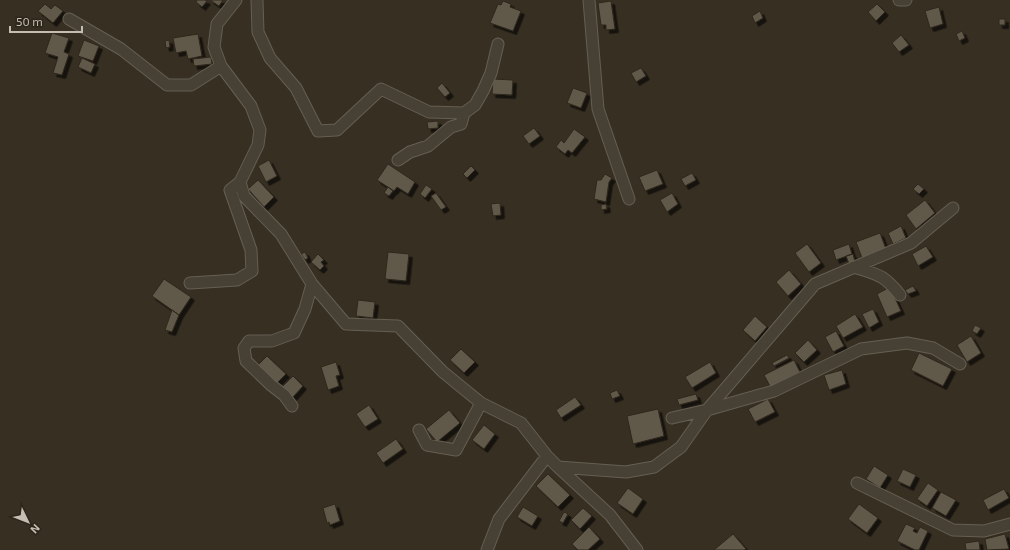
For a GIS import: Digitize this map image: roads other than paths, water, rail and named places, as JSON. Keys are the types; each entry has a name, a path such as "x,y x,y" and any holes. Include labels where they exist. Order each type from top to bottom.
{"street":[{"path":"190,283 237,280 252,271 251,250 230,190 240,182 258,145 260,130 251,106 221,66 214,47 217,24 236,0"},
{"path":"257,0 258,32 261,39 270,58 296,88 318,131 337,130 381,89 429,112 464,113 475,105 483,91 491,73 498,44"},
{"path":"589,0 598,109 629,199"},
{"path":"899,0 906,0"},
{"path":"69,19 121,48 168,85 191,85 221,66"},
{"path":"398,160 410,152 428,146 451,127 461,124 464,113"},
{"path":"240,182 244,196 281,234 312,284 346,324 398,326 443,372 481,403 521,423 547,456 610,515 637,550"},
{"path":"558,467 626,472 654,467 681,447 708,410 815,284 910,243 953,208"},
{"path":"854,267 880,275 891,283 900,295"},
{"path":"292,406 284,395 271,385 246,361 244,348 249,341 272,341 294,333 305,309 312,284"},
{"path":"672,418 708,410 774,391 861,349 907,342 933,348 960,364"},
{"path":"419,430 427,444 456,450 481,403"},
{"path":"487,550 499,519 547,456"},
{"path":"857,483 953,530 984,531 1010,524"}]}
